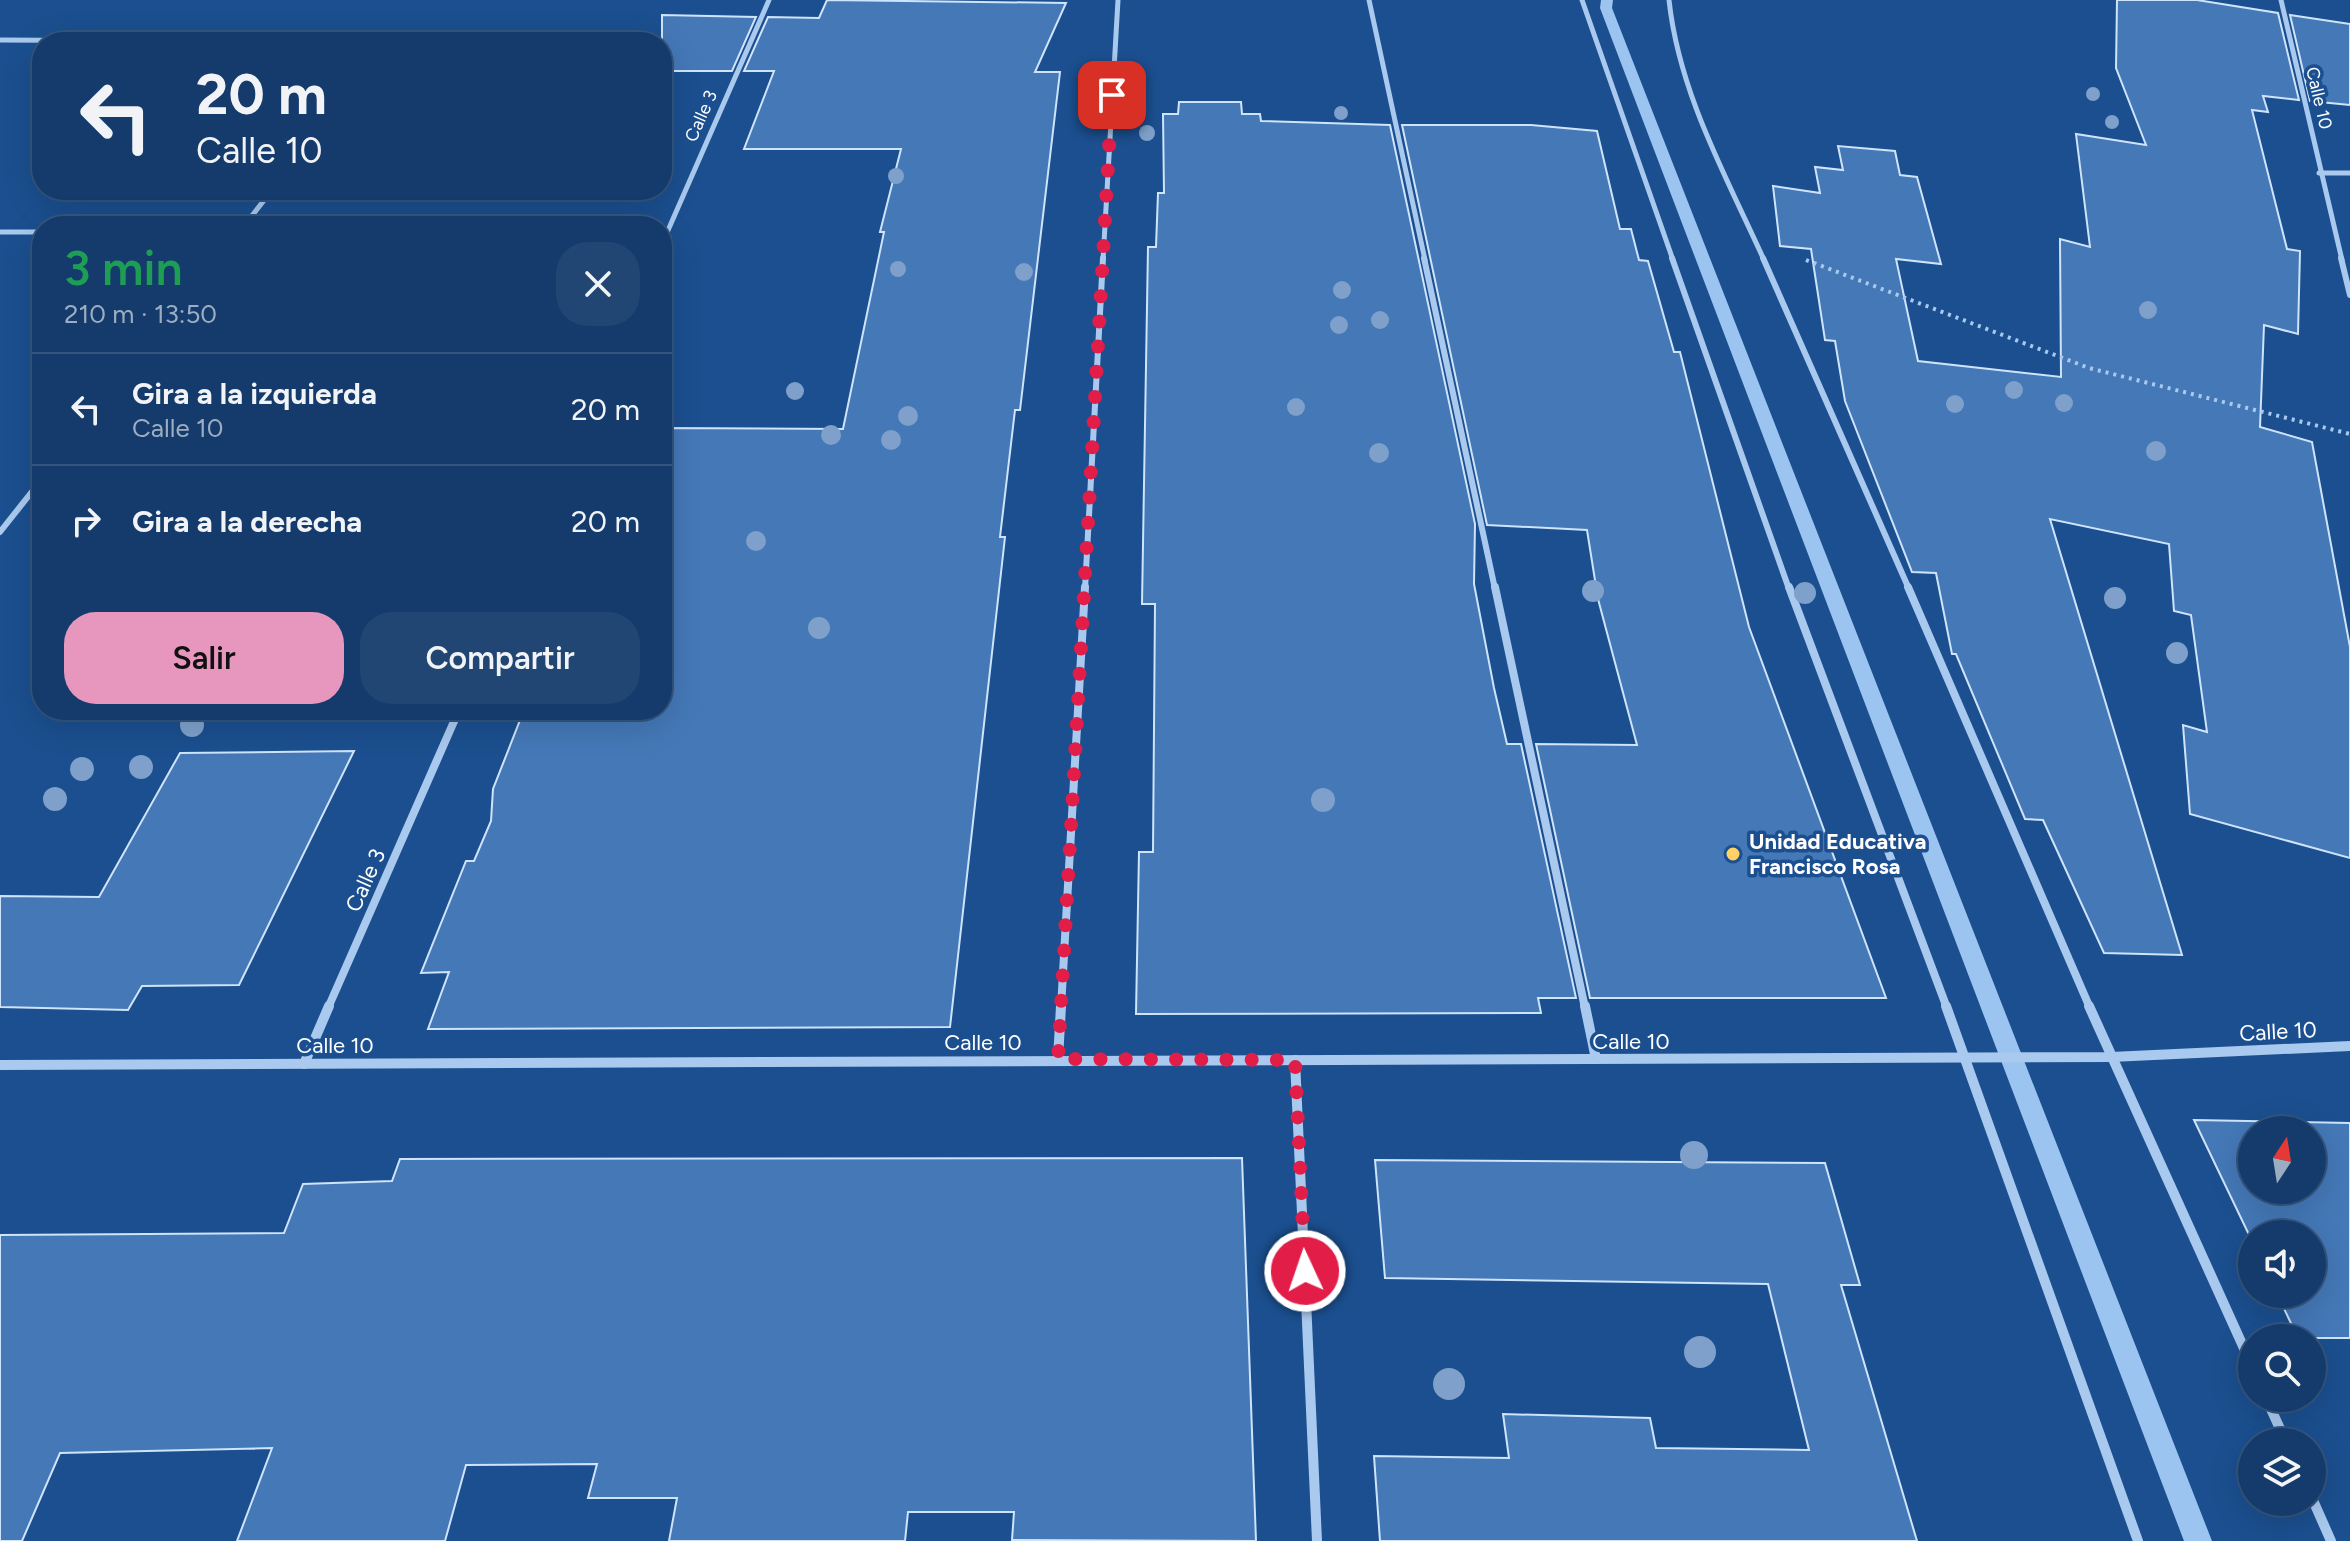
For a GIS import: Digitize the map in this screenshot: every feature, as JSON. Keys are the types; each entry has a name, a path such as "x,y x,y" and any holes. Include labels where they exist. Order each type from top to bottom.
{"street":[{"name":"Calle 3","path":"672,221 769,0"},
{"path":"1058,1059 1118,0"},
{"path":"1369,0 1596,1059"},
{"path":"1582,0 1771,540 1968,1057 2138,1541"},
{"path":"1669,0 1683,76 2111,1057 2238,1335"},
{"name":"Calle 10","path":"2281,0 2350,295"},
{"path":"0,40 32,40"},
{"path":"2319,173 2350,173"},
{"path":"252,216 264,200"},
{"path":"0,232 32,232"},
{"path":"0,532 32,492"},
{"name":"Calle 3","path":"304,1064 455,720"},
{"name":"Calle 10","path":"0,1065 2111,1057 2350,1046"},
{"path":"1295,1060 1317,1541"},
{"path":"2320,1516 2331,1541"}],"path":[{"path":"1757,242 1984,324 2089,368 2327,431 2350,434"}],"building":[{"path":"827,0 1066,3 1035,72 1060,72 1020,410 1015,410 1000,537 1005,537 950,1027 428,1029 449,972 421,973 466,861 474,861 491,821 493,789 520,720 672,720 672,428 843,429 884,232 880,232 901,149 744,149 774,71 744,71 768,17 819,18"},
{"path":"2117,0 2197,0 2278,13 2299,100 2263,96 2268,112 2252,110 2287,249 2300,251 2298,334 2264,325 2260,427 2312,442 2350,647 2350,858 2190,814 2183,725 2207,732 2191,615 2174,611 2169,544 2050,519 2182,955 2104,953 2043,820 2025,819 1956,654 1952,654 1936,573 1912,572 1845,401 1835,341 1825,340 1811,249 1780,246 1773,186 1820,193 1815,167 1843,170 1838,146 1895,151 1900,175 1917,177 1941,264 1896,259 1918,361 2061,377 2060,239 2090,247 2076,134 2146,145 2116,68"},
{"path":"662,15 756,17 732,71 672,71 672,32 662,32"},
{"path":"2290,15 2350,24 2350,105 2310,101"},
{"path":"1179,102 1241,102 1242,114 1260,114 1261,121 1390,125 1475,524 1474,584 1494,688 1507,744 1521,744 1576,998 1538,998 1541,1013 1136,1014 1139,852 1153,852 1155,604 1142,604 1148,247 1156,247 1158,193 1164,193 1163,114 1178,114"},
{"path":"1402,125 1531,125 1597,131 1620,229 1631,229 1639,260 1648,261 1674,352 1680,352 1749,627 1886,998 1590,998 1536,744 1637,745 1598,599 1587,530 1487,525"},
{"path":"354,751 239,985 142,986 128,1010 0,1007 0,896 99,897 180,753"},
{"path":"2194,1120 2238,1121 2238,1204 2326,1204 2326,1123 2350,1123 2350,1338 2326,1338 2326,1324 2291,1324 2284,1308 2326,1308 2326,1220 2242,1220"},
{"path":"1242,1158 1256,1541 1012,1540 1014,1512 908,1512 905,1541 669,1541 677,1498 588,1498 597,1464 466,1465 445,1541 237,1541 272,1448 60,1453 22,1541 0,1541 0,1235 284,1233 303,1184 392,1181 400,1159"},
{"path":"1375,1160 1825,1163 1860,1285 1841,1285 1917,1541 1380,1541 1374,1456 1509,1458 1503,1414 1650,1418 1656,1448 1809,1450 1768,1284 1385,1278"}],"waterway":[{"path":"1607,0 1606,8 1691,235 2198,1541"}],"place":[{"name":"Unidad Educativa Francisco Rosa","path":"1733,854"}],"route":[{"path":"1112,95 1058,1059 1295,1060 1305,1271"}]}
